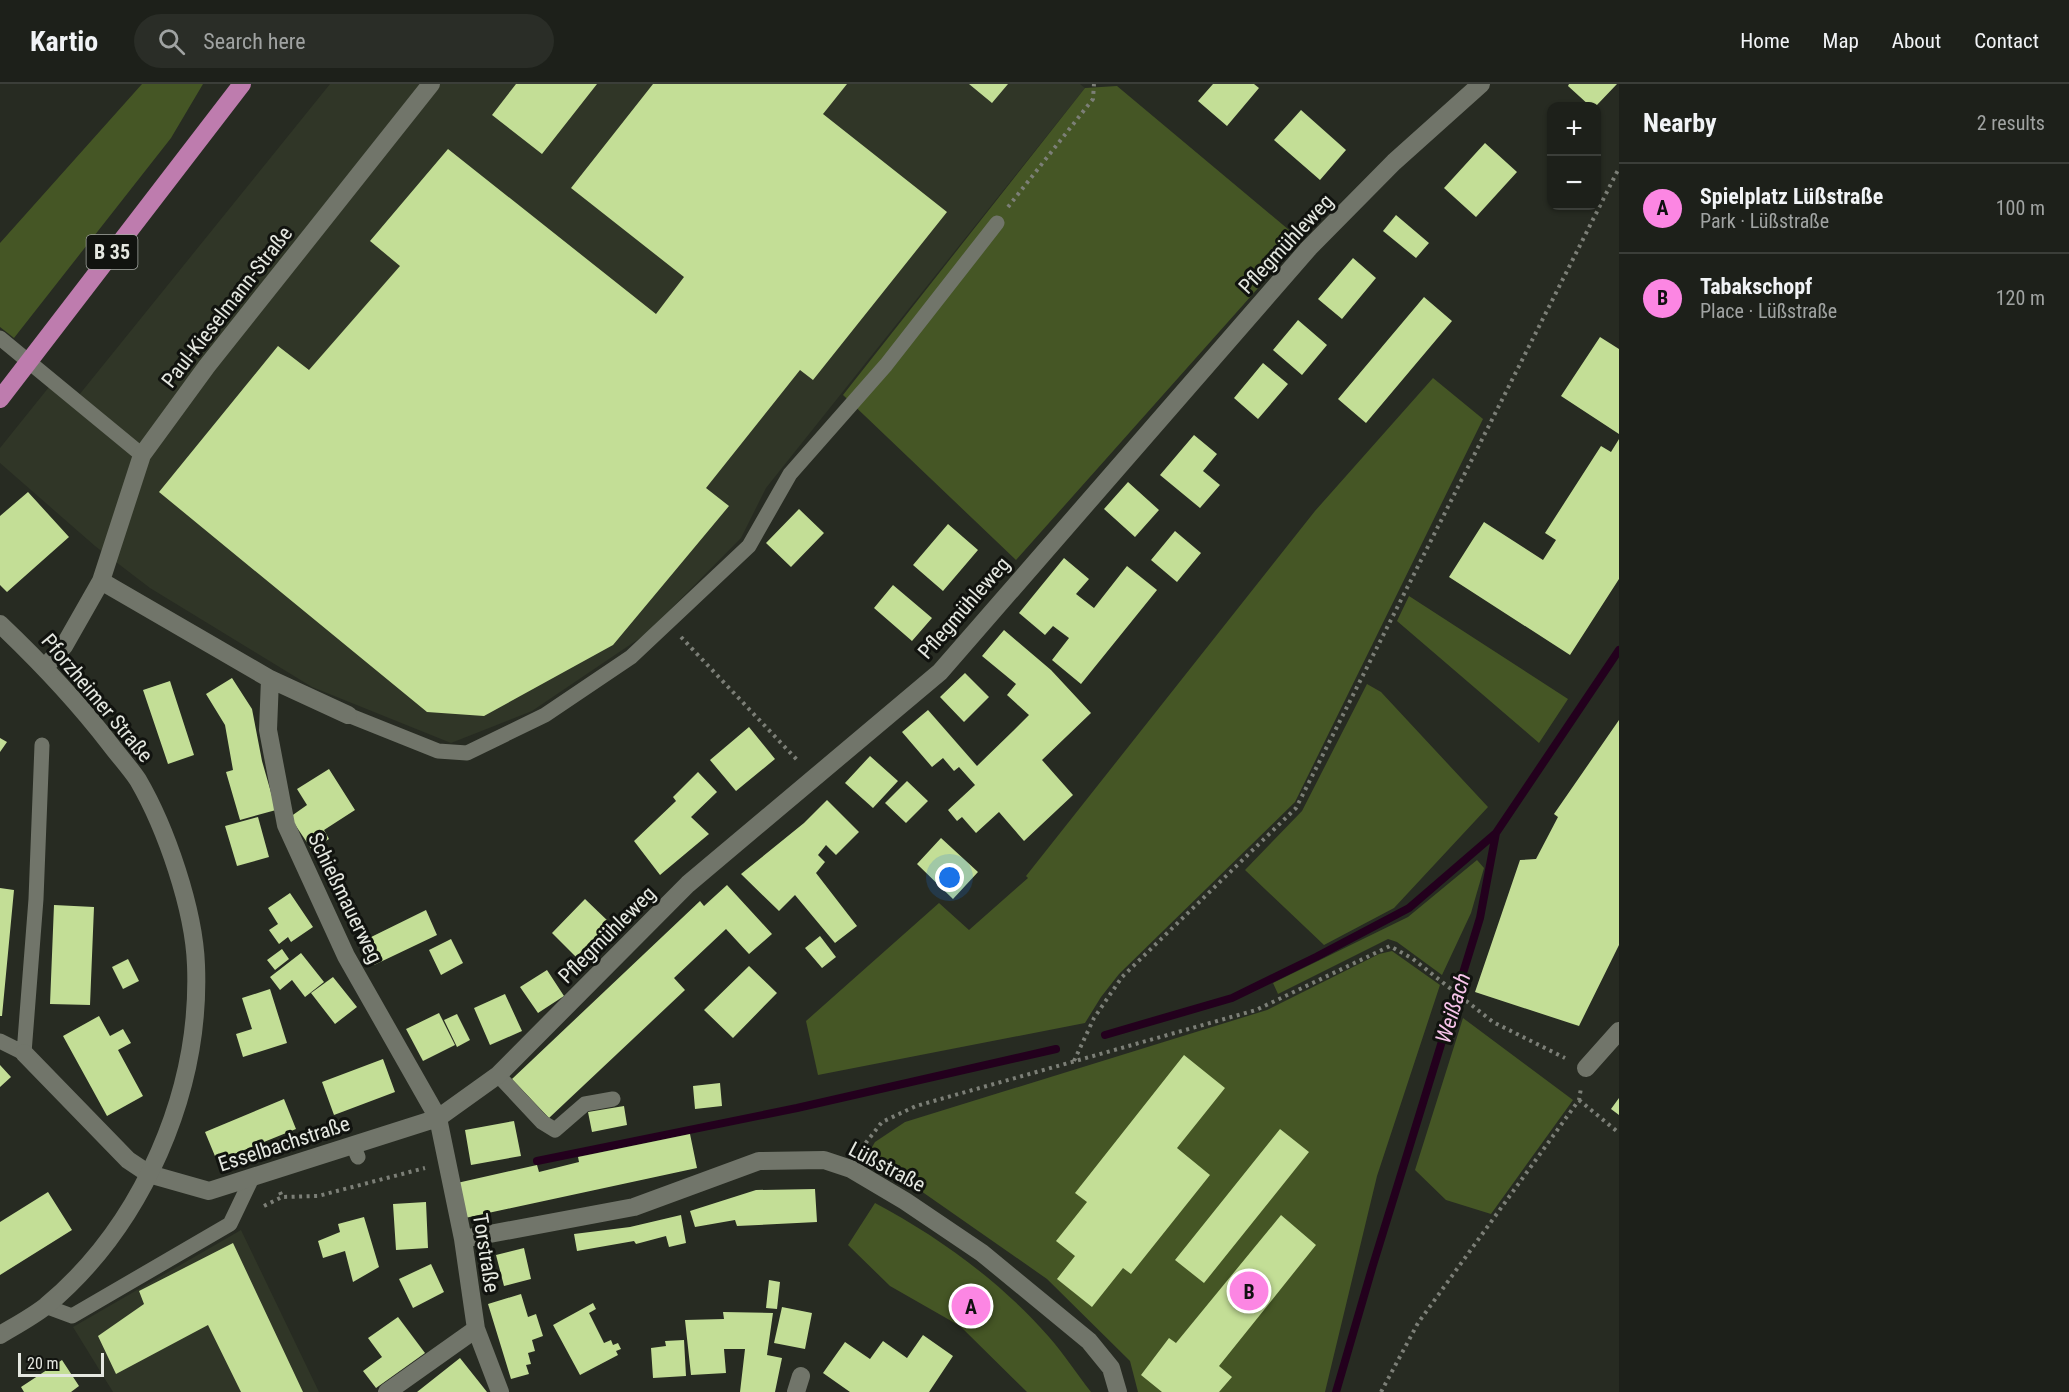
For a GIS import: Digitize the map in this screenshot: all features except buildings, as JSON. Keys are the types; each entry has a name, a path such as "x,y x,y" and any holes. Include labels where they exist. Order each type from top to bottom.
{"main road":[{"name":"B 35","path":"0,399 242,84"}],"street":[{"name":"Paul-Kieselmann-Straße","path":"45,667 64,646 101,581 142,455 207,366 431,84"},
{"name":"Pflegmühleweg","path":"438,1118 498,1075 688,884 940,672 1309,249 1394,162 1481,84"},
{"path":"101,581 270,679 348,715"},
{"name":"Pforzheimer Straße","path":"0,624 45,667 137,780 166,841 185,896 196,964 191,1046 170,1130 149,1174"},
{"name":"Schießmauerweg","path":"270,679 268,730 286,825 346,956 438,1118"},
{"path":"1586,1068 1619,1030"},
{"path":"0,1335 45,1306 86,1265 114,1231 149,1174 128,1160 24,1053"},
{"name":"Esselbachstraße","path":"149,1174 209,1191 273,1171 355,1151 438,1118"},
{"name":"Torstraße","path":"438,1118 463,1239 476,1329 500,1392"},
{"name":"Lüßstraße","path":"463,1239 634,1207 759,1161 824,1160 851,1169 940,1222 1051,1309 1089,1341 1111,1368 1118,1392"},
{"path":"387,1392 476,1329"}],"lane":[{"path":"348,715 438,751 467,753 545,716 632,657 748,546 790,474 886,365 997,223"},
{"path":"0,338 142,455"},
{"path":"0,1041 24,1053 36,899 42,745"},
{"path":"498,1075 542,1122 555,1130 585,1104 613,1099"},
{"path":"45,1306 72,1316 230,1224 252,1178"}],"path":[{"path":"997,223 1093,99 1094,84"},
{"path":"1074,1062 1094,1018 1122,977 1296,808 1619,168"},
{"path":"668,624 814,778"},
{"path":"851,1169 864,1144 882,1122 916,1106 1256,1010 1390,946 1421,966 1493,1022 1586,1068"},
{"path":"1382,1392 1418,1323 1579,1100 1619,1133"},
{"path":"273,1171 282,1197 318,1196 446,1162"}],"shaded area":[{"path":"330,84 1080,84 1085,88 766,488 741,538 646,634 532,711 451,743 312,687 150,588 95,546 0,463 0,448 53,382 75,400"},
{"path":"241,1230 319,1392 113,1392 73,1327"}],"green space":[{"path":"142,84 203,84 171,138 14,338 0,327 0,243"},
{"path":"1117,86 1301,240 1016,560 843,395 1085,88"},
{"path":"1433,378 1483,419 1295,802 1119,974 1085,1023 818,1075 806,1021 939,903 969,930 1028,878 1026,876 1315,511"},
{"path":"1409,596 1568,699 1539,743 1397,621"},
{"path":"1367,684 1381,692 1488,807 1394,908 1324,945 1245,870 1302,811"},
{"path":"1477,860 1484,868 1471,913 1442,975 1397,942 1388,939 1278,994 1273,983 1408,917"},
{"path":"1392,951 1440,985 1377,1176 1325,1392 1138,1392 1130,1361 1047,1279 868,1154 875,1142 905,1122 1267,1010 1379,954"},
{"path":"1463,1018 1573,1100 1491,1214 1446,1200 1415,1170"},
{"path":"875,1203 946,1246 990,1279 1049,1337 1091,1392 1027,1392 960,1326 890,1286 848,1245"}],"waterway":[{"name":"Weißach","path":"1336,1392 1480,918 1496,833 1619,650"},
{"path":"1105,1035 1232,998 1316,957 1409,908 1496,833"},
{"path":"537,1161 797,1108 1056,1049"}],"place":[{"name":"Tabakschopf","path":"1249,1291"},
{"name":"Spielplatz Lüßstraße","path":"971,1306"}]}
